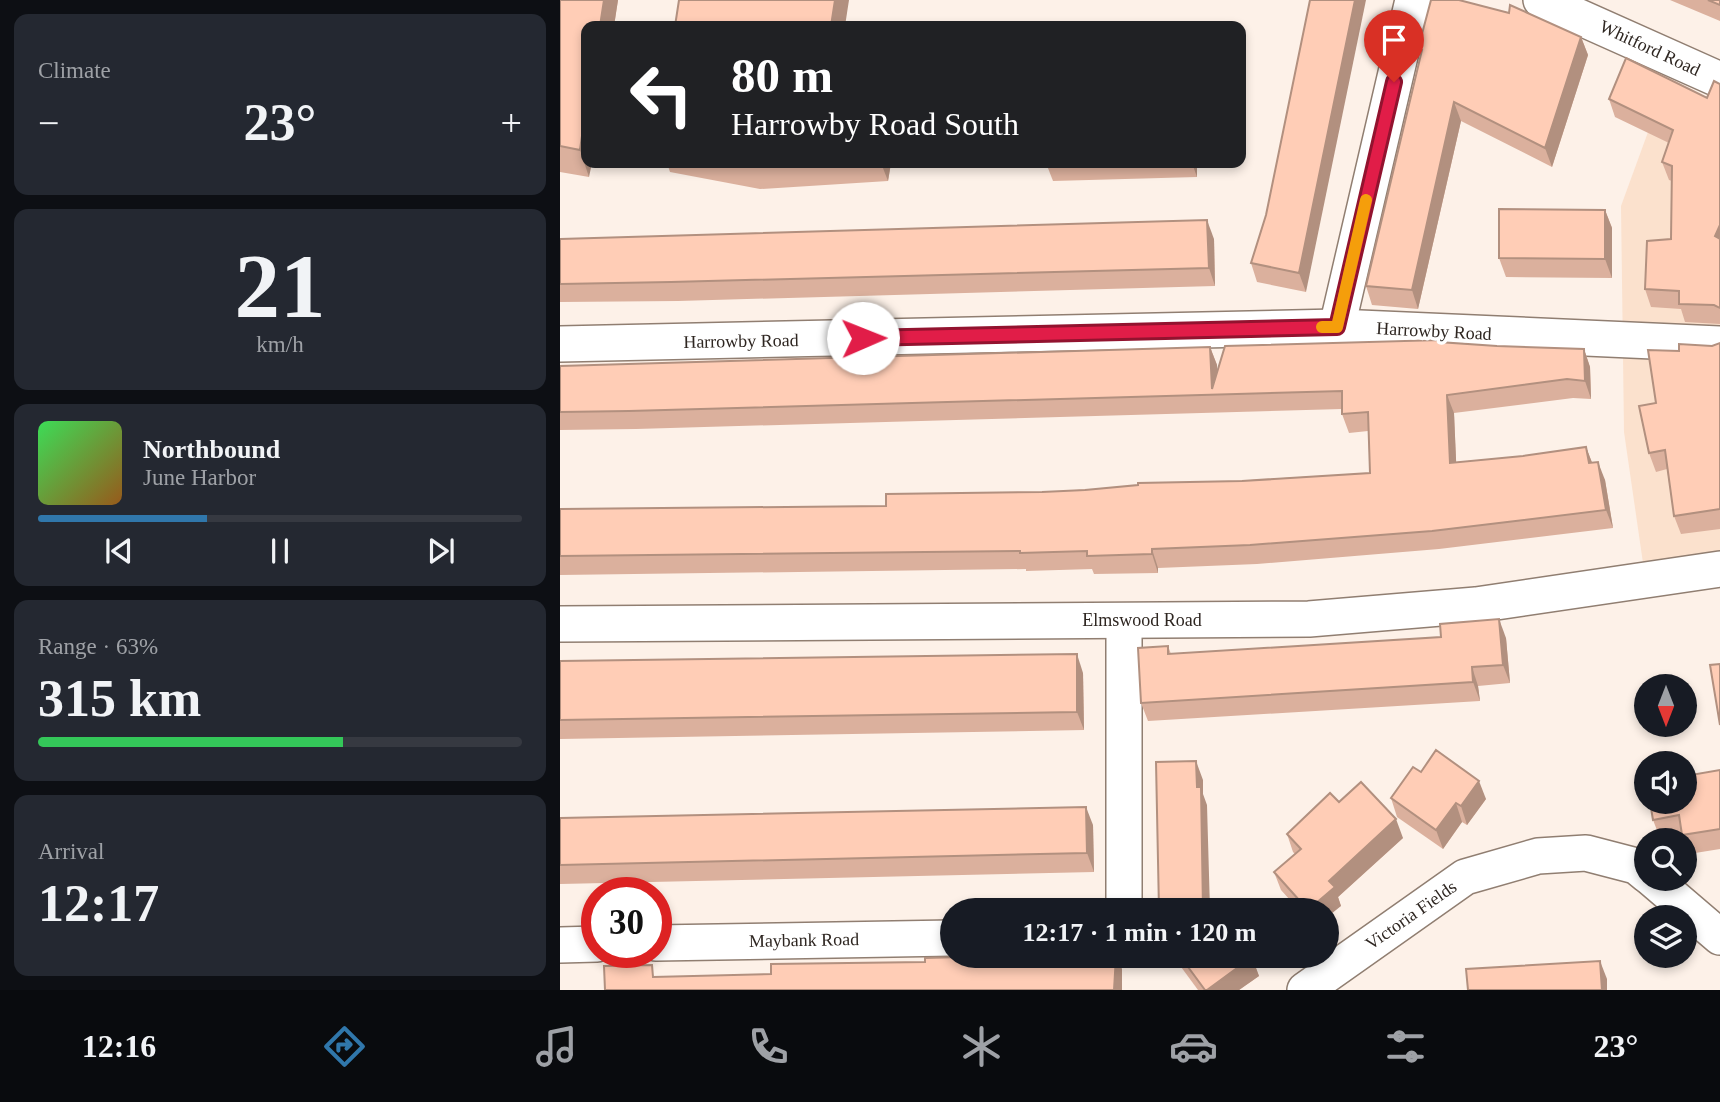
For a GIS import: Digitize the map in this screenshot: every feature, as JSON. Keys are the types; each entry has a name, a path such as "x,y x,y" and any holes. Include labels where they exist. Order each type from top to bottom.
{"street":[{"path":"1337,327 1413,0"},
{"name":"Whitford Road","path":"1541,0 1720,80"},
{"name":"Harrowby Road","path":"560,344 1337,327 1720,344"},
{"name":"Elmswood Road","path":"560,624 1309,619 1462,606 1720,569"},
{"path":"1124,621 1124,898"},
{"name":"Victoria Fields","path":"1305,990 1465,877 1538,856 1586,853 1634,865"},
{"path":"1666,891 1720,937"},
{"name":"Maybank Road","path":"672,943 940,938"},
{"path":"560,945 581,944"}],"shaded area":[{"path":"1663,91 1720,115 1720,557 1643,563 1624,432 1621,206"}],"building":[{"path":"560,0 604,0 601,21 581,21 580,150 560,146"},
{"path":"679,0 835,0 832,21 676,21"},
{"path":"1310,0 1355,0 1299,273 1251,263 1266,215"},
{"path":"1431,0 1459,0 1509,13 1510,5 1581,37 1545,148 1454,102 1412,290 1366,286 1422,50 1418,49"},
{"path":"1626,58 1707,98 1714,81 1720,84 1720,225 1715,236 1720,239 1720,308 1714,305 1679,304 1679,291 1645,289 1647,241 1671,239 1672,166 1662,162 1673,130 1609,99"},
{"path":"1499,209 1605,210 1605,259 1499,258"},
{"path":"1207,220 1209,268 560,284 560,239"},
{"path":"1440,340 1439,342 1497,346 1584,349 1585,381 1567,379 1447,395 1450,463 1586,447 1589,463 1598,462 1606,510 1432,531 1250,545 1152,549 1152,554 1087,556 1087,551 1020,551 560,556 560,509 886,506 886,494 1042,492 1138,483 1242,481 1370,473 1368,412 1342,414 1342,391 560,412 560,366 1210,347 1212,389 1225,346"},
{"path":"1720,343 1720,509 1674,516 1665,450 1649,453 1639,406 1656,403 1648,350 1679,351 1679,344 1712,346"},
{"path":"1499,619 1503,665 1472,667 1473,682 1141,703 1138,648 1168,646 1168,654 1441,637 1440,624"},
{"path":"1077,654 1077,712 560,720 560,661"},
{"path":"1720,664 1720,725 1710,665"},
{"path":"1436,750 1479,781 1461,806 1456,803 1436,830 1391,798 1413,767 1421,772"},
{"path":"1196,761 1197,787 1201,787 1203,898 1159,898 1156,762"},
{"path":"1720,770 1720,829 1697,833 1697,828 1681,828 1679,815 1653,820 1652,814 1697,814 1697,774"},
{"path":"1361,782 1396,819 1329,881 1335,887 1322,898 1297,898 1274,872 1301,849 1287,834 1330,793 1339,802"},
{"path":"1086,807 1087,853 560,865 560,818"},
{"path":"925,958 940,958 940,968 1115,968 1114,990 605,990 604,968 652,968 653,977 771,974 771,964 925,962"},
{"path":"1600,961 1602,990 1468,990 1466,969"},
{"path":"1189,968 1237,968 1207,990"}],"slow traffic":[{"path":"1322,327 1337,327 1366,200"}],"route":[{"path":"863,338 1337,327 1394,82"}]}
